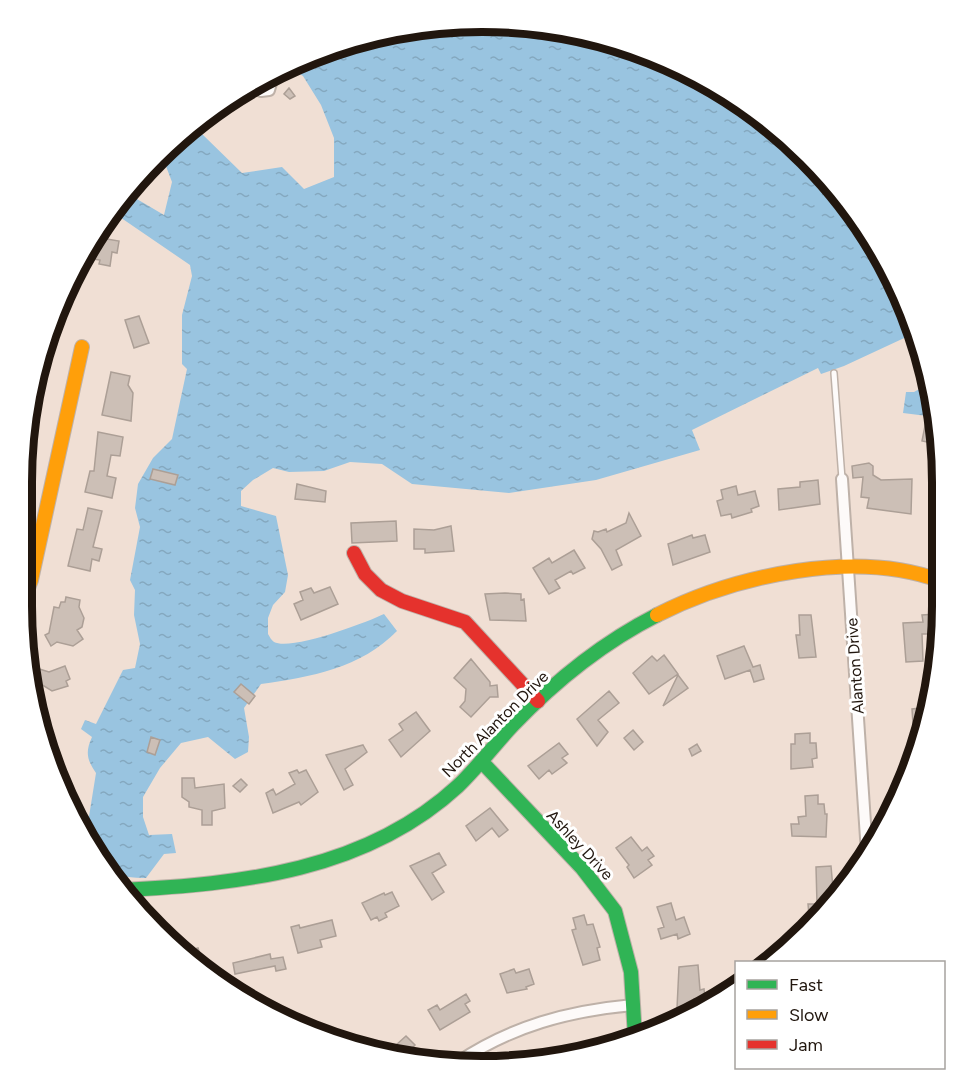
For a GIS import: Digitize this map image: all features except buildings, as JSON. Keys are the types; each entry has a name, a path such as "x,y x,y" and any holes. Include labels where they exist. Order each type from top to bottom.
{"street":[{"path":"259,91 269,90 271,84"},
{"path":"32,575 82,347"},
{"name":"Alanton Drive","path":"842,479 866,839"},
{"path":"354,553 360,570 375,586 411,605 449,614 465,622 538,701"},
{"name":"North Alanton Drive","path":"133,889 218,884 280,874 353,852 401,826 451,791 538,701 613,642 682,603 761,579 807,570 848,566 894,567 932,578"},
{"name":"Ashley Drive","path":"481,761 535,822 582,868 608,901 619,922 626,946 634,1029"},
{"path":"468,1056 495,1039 548,1018 633,1005"}],"lane":[{"path":"834,373 842,479"}],"water":[{"path":"452,32 511,32 540,35 598,47 654,66 681,78 732,107 800,163 856,231 885,282 908,336 844,366 821,374 818,368 692,430 700,450 596,480 509,493 412,484 382,464 350,462 324,471 289,472 273,468 253,480 241,491 241,506 276,516 288,575 285,592 273,605 268,618 268,634 272,640 283,644 296,643 345,629 384,614 397,631 368,654 334,669 261,684 244,708 249,737 248,752 235,759 208,737 181,743 160,768 143,797 143,817 149,835 172,834 176,853 164,854 146,878 123,876 107,856 88,823 96,773 88,756 88,747 92,737 81,729 85,720 96,724 123,670 135,668 140,644 134,615 135,590 130,580 140,527 135,508 138,484 153,458 172,439 187,369 182,364 182,315 192,276 190,265 118,216 133,197 164,215 172,182 164,162 197,133 201,133 242,173 282,167 304,189 334,177 334,138 321,105 303,76 296,72 337,55 394,40"},
{"path":"921,388 927,416 903,413 906,392 914,392"}],"traffic: fast":[{"path":"133,889 212,883 300,868 343,855 383,837 422,815 458,786 513,725 545,693 580,664 657,615"},
{"path":"481,761 582,868 615,911 631,972 634,1029"}],"traffic: slow":[{"path":"32,575 82,347"},
{"path":"657,615 723,588 797,571 835,567 872,567 908,572 932,579"}],"traffic: jam":[{"path":"354,553 365,574 381,590 402,601 465,622 538,701"}]}
